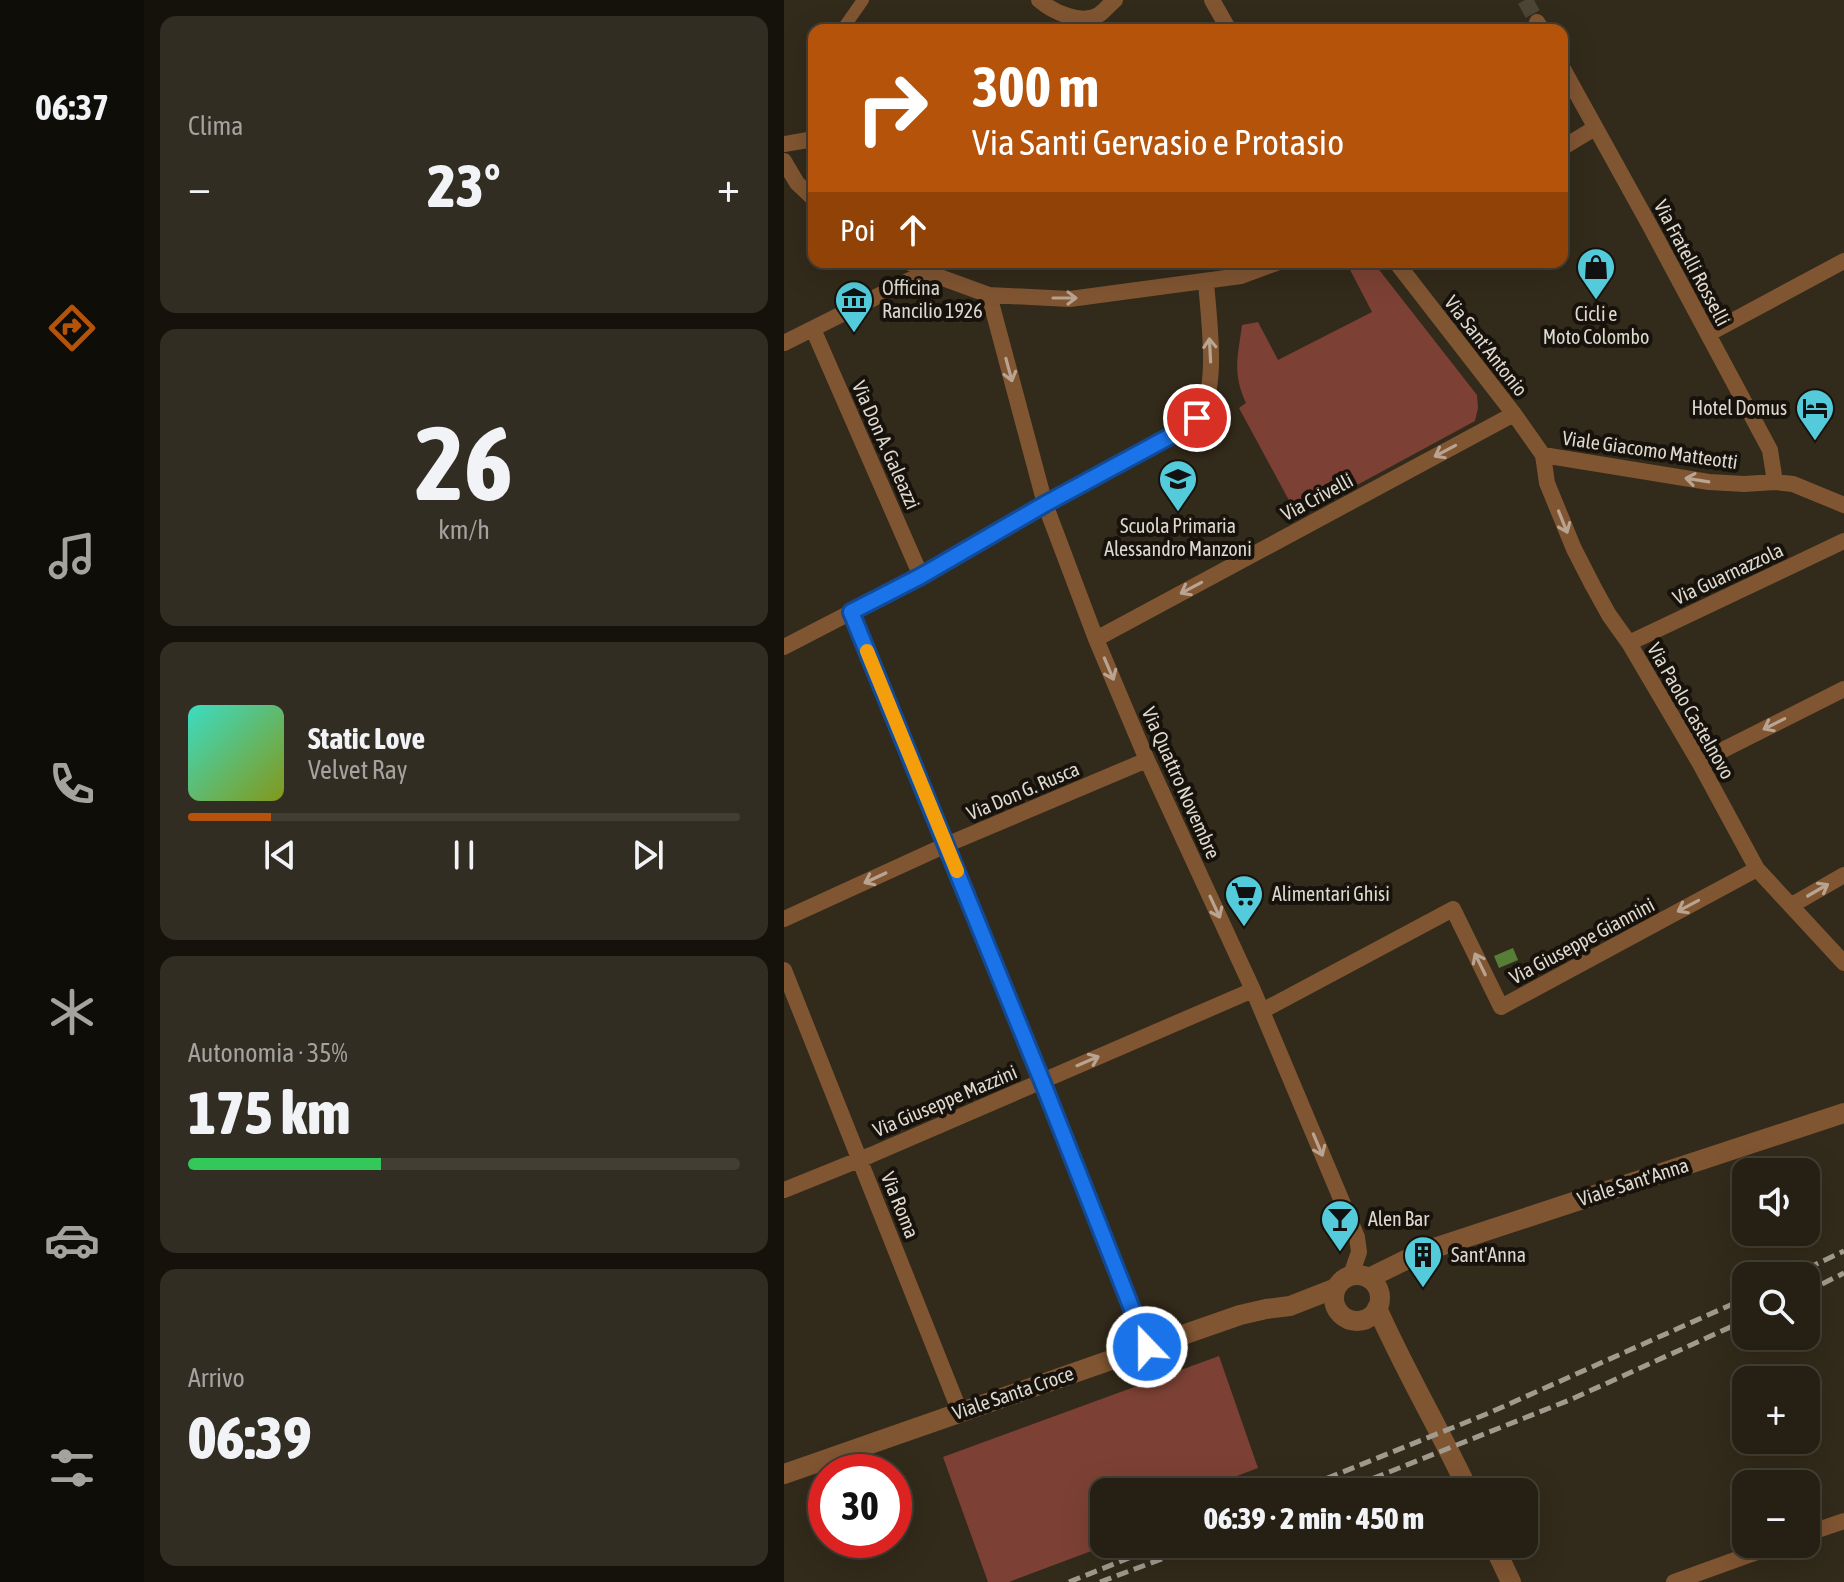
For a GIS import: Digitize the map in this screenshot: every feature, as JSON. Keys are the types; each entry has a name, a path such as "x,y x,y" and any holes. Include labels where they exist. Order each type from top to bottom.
{"street":[{"path":"846,24 863,0"},
{"path":"1039,0 1061,13 1078,18 1098,16 1115,0"},
{"path":"1085,24 1124,0"},
{"path":"1212,0 1226,24"},
{"name":"Via Fratelli Rosselli","path":"1568,78 1770,450 1775,482"},
{"path":"1568,144 1595,128"},
{"path":"784,144 808,140"},
{"path":"784,161 797,183 808,193"},
{"path":"1708,334 1844,261"},
{"path":"919,268 989,295 1070,299 1241,276 1263,268"},
{"name":"Via Sant'Antonio","path":"1401,268 1543,455"},
{"path":"784,343 926,272"},
{"path":"786,642 921,576 1178,432 1197,418 1205,406 1211,384 1206,281"},
{"name":"Via Quattro Novembre","path":"989,295 1045,504 1096,639 1147,760 1253,990 1357,1237 1359,1252 1352,1281"},
{"name":"Via Don A. Galeazzi","path":"813,329 921,576"},
{"name":"Via Crivelli","path":"1096,639 1514,414"},
{"name":"Viale Giacomo Matteotti","path":"1543,455 1709,482 1793,484 1844,505"},
{"name":"Via Paolo Castelnovo","path":"1543,455 1547,483 1593,586 1699,762 1757,869 1844,963"},
{"name":"Via Guarnazzola","path":"1629,643 1844,541"},
{"path":"851,612 1147,1347"},
{"path":"1699,762 1844,689"},
{"name":"Via Don G. Rusca","path":"784,919 946,845 1147,760"},
{"name":"Via Giuseppe Giannini","path":"1262,1011 1453,909 1501,1007 1757,869"},
{"path":"1792,905 1844,875"},
{"name":"Via Roma","path":"784,970 960,1412"},
{"name":"Via Giuseppe Mazzini","path":"784,1190 1253,990"},
{"name":"Viale Sant'Anna","path":"1352,1281 1422,1252 1844,1113"},
{"name":"Viale Sant'Anna","path":"1373,1310 1392,1280 1422,1252"},
{"path":"1373,1310 1354,1321 1339,1313 1334,1302 1352,1281 1378,1288 1373,1310 1441,1432 1462,1478"},
{"name":"Viale Santa Croce","path":"784,1474 1240,1315 1290,1306 1352,1281"},
{"name":"Viale Santa Croce","path":"1290,1306 1339,1313"},
{"path":"1820,1529 1844,1521"},
{"path":"1500,1558 1511,1582"},
{"path":"1674,1582 1740,1558"}],"shaded area":[{"path":"1349,268 1378,268 1477,395 1475,421 1298,517 1239,408 1246,403 1238,373 1242,325 1258,322 1278,360 1372,312"},
{"path":"1513,948 1518,960 1499,968 1494,956"},
{"path":"1219,1356 1258,1468 1237,1478 1090,1478 1090,1552 1009,1582 988,1582 943,1457"}],"tunnel":[{"path":"1525,0 1537,22"}],"railway":[{"path":"1820,1262 1844,1251"},
{"path":"1820,1285 1844,1273"},
{"path":"1328,1478 1489,1413 1732,1304"},
{"path":"1374,1478 1572,1399 1732,1326"},
{"path":"1069,1582 1129,1558"},
{"path":"1100,1582 1164,1558"}],"slow traffic":[{"path":"867,651 957,871"}],"place":[{"name":"Cicli e Moto Colombo","path":"1596,301"},
{"name":"Officina Rancilio 1926","path":"854,334"},
{"name":"Hotel Domus","path":"1815,442"},
{"name":"Scuola Primaria Alessandro Manzoni","path":"1178,513"},
{"name":"Alimentari Ghisi","path":"1244,928"},
{"name":"Alen Bar","path":"1340,1253"},
{"name":"Sant'Anna","path":"1423,1289"}],"route":[{"path":"1147,1347 851,612 1178,432 1197,418"}]}
